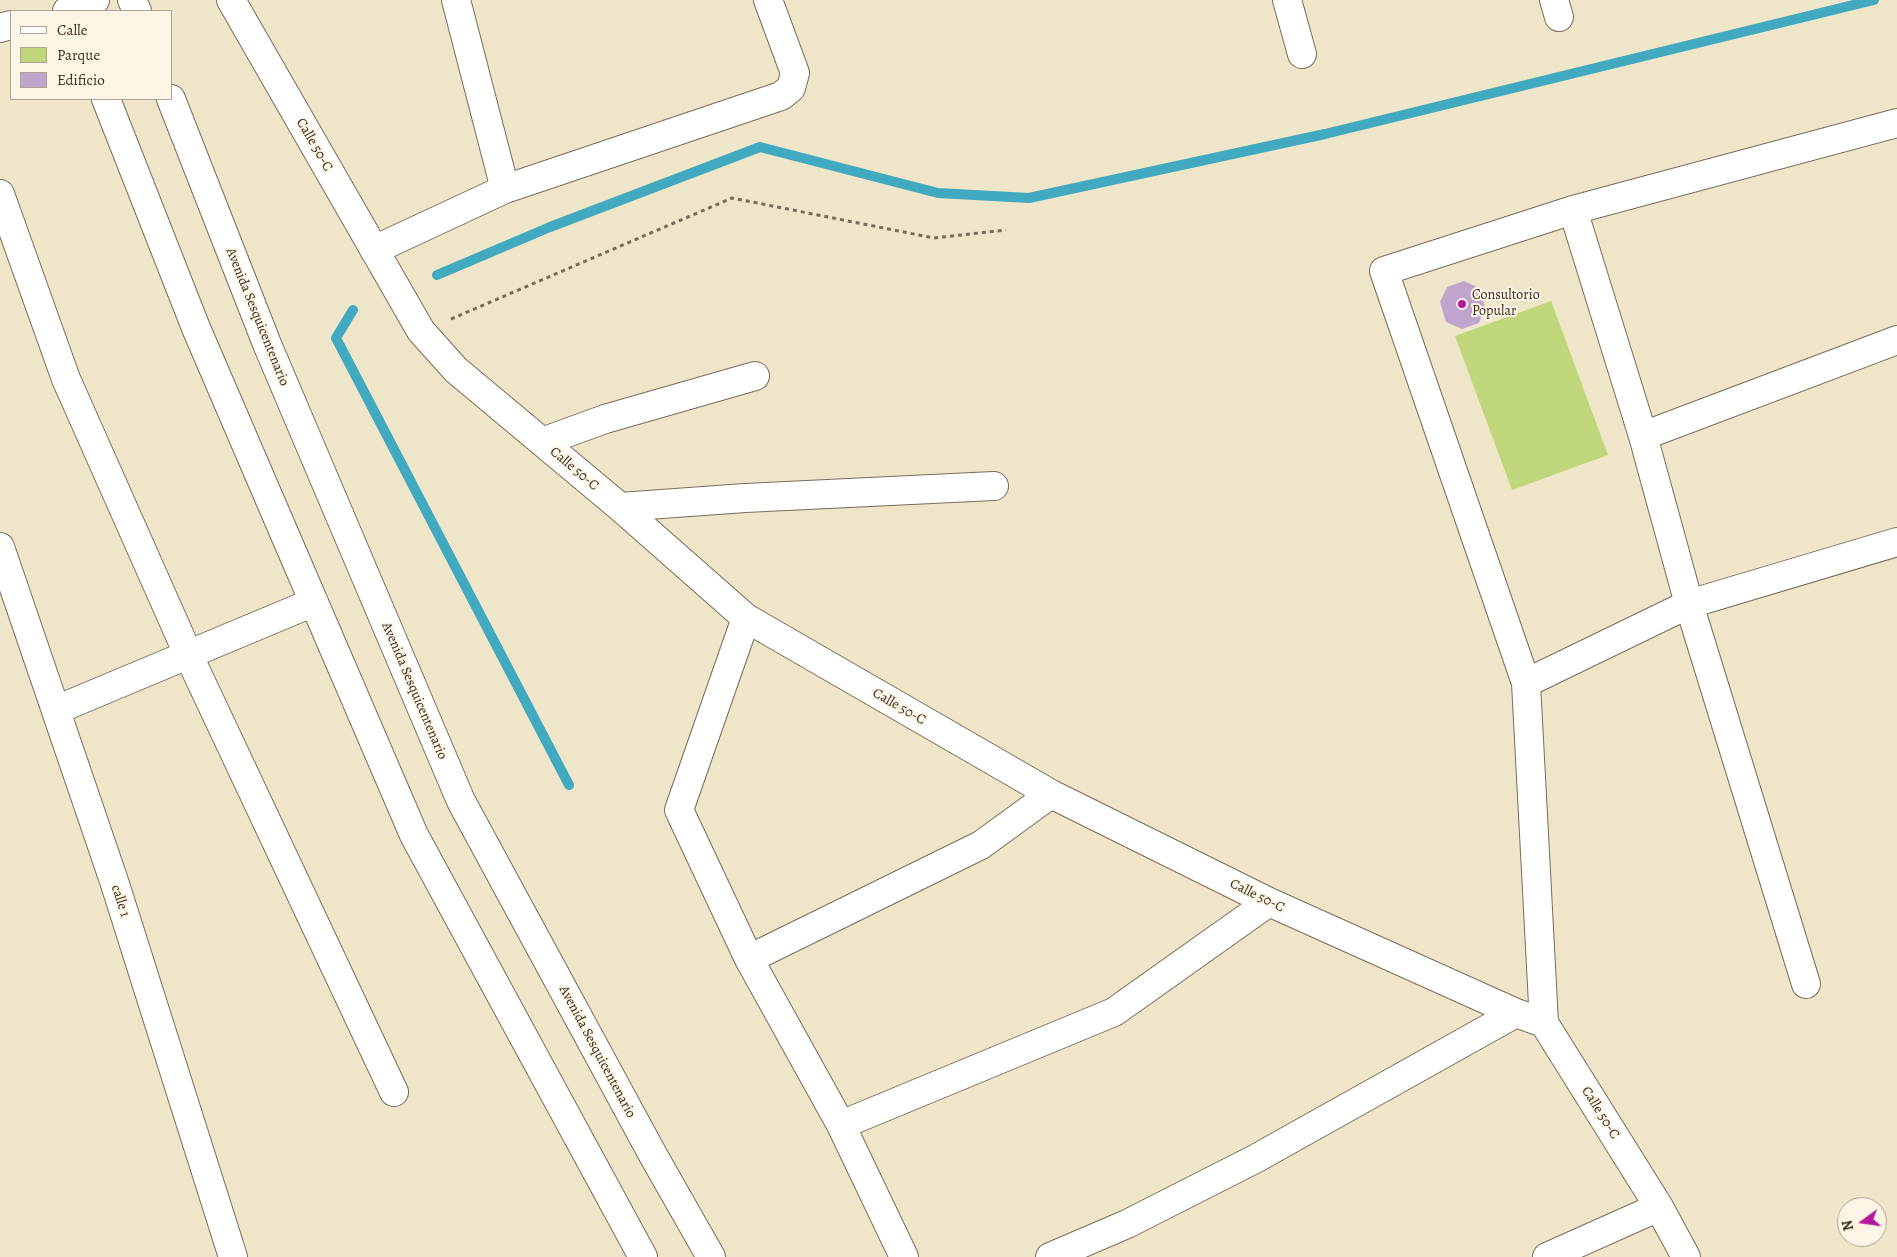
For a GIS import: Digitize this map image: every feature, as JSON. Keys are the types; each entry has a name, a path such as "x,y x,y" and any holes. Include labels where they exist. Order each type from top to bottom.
{"street":[{"name":"Calle 50-C","path":"231,0 421,332 456,370 620,507 746,618 1051,794 1269,902 1516,1013 1544,1023 1658,1207 1686,1257"},
{"path":"456,0 504,189"},
{"path":"374,250 504,189 781,96 791,88 795,73 768,0"},
{"path":"1287,0 1302,54"},
{"path":"106,100 196,328 414,835 644,1257"},
{"name":"Avenida Sesquicentenario","path":"171,100 267,344 461,801 648,1146 711,1257"},
{"path":"1544,1023 1526,683 1384,271 1573,210 1897,123"},
{"path":"0,194 66,379 188,654 394,1092"},
{"path":"1573,210 1643,436 1689,604 1806,984"},
{"path":"1643,436 1897,340"},
{"path":"542,442 605,419 755,376"},
{"path":"620,507 745,498 994,486"},
{"path":"1526,683 1689,604 1897,542"},
{"name":"calle 1","path":"0,546 114,881 233,1257"},
{"path":"56,710 314,602"},
{"path":"746,618 679,810 749,959 841,1125 904,1257"},
{"path":"749,959 981,845 1051,794"},
{"path":"841,1125 1114,1012 1269,902"},
{"path":"1050,1257 1127,1224 1255,1159 1516,1013"},
{"path":"1548,1257 1658,1207"}],"path":[{"path":"421,332 732,198 934,238 1006,230"}],"green space":[{"path":"1551,301 1608,455 1512,490 1455,336"}],"building":[{"name":"Consultorio Popular","path":"1464,281 1479,288 1485,307 1479,323 1462,329 1446,322 1440,302 1447,287"}],"waterway":[{"path":"437,275 550,227 760,147 938,193 1029,198 1325,134 1874,0"},
{"path":"353,310 336,338 569,785"}],"place":[{"name":"Consultorio Popular","path":"1462,304"}]}
